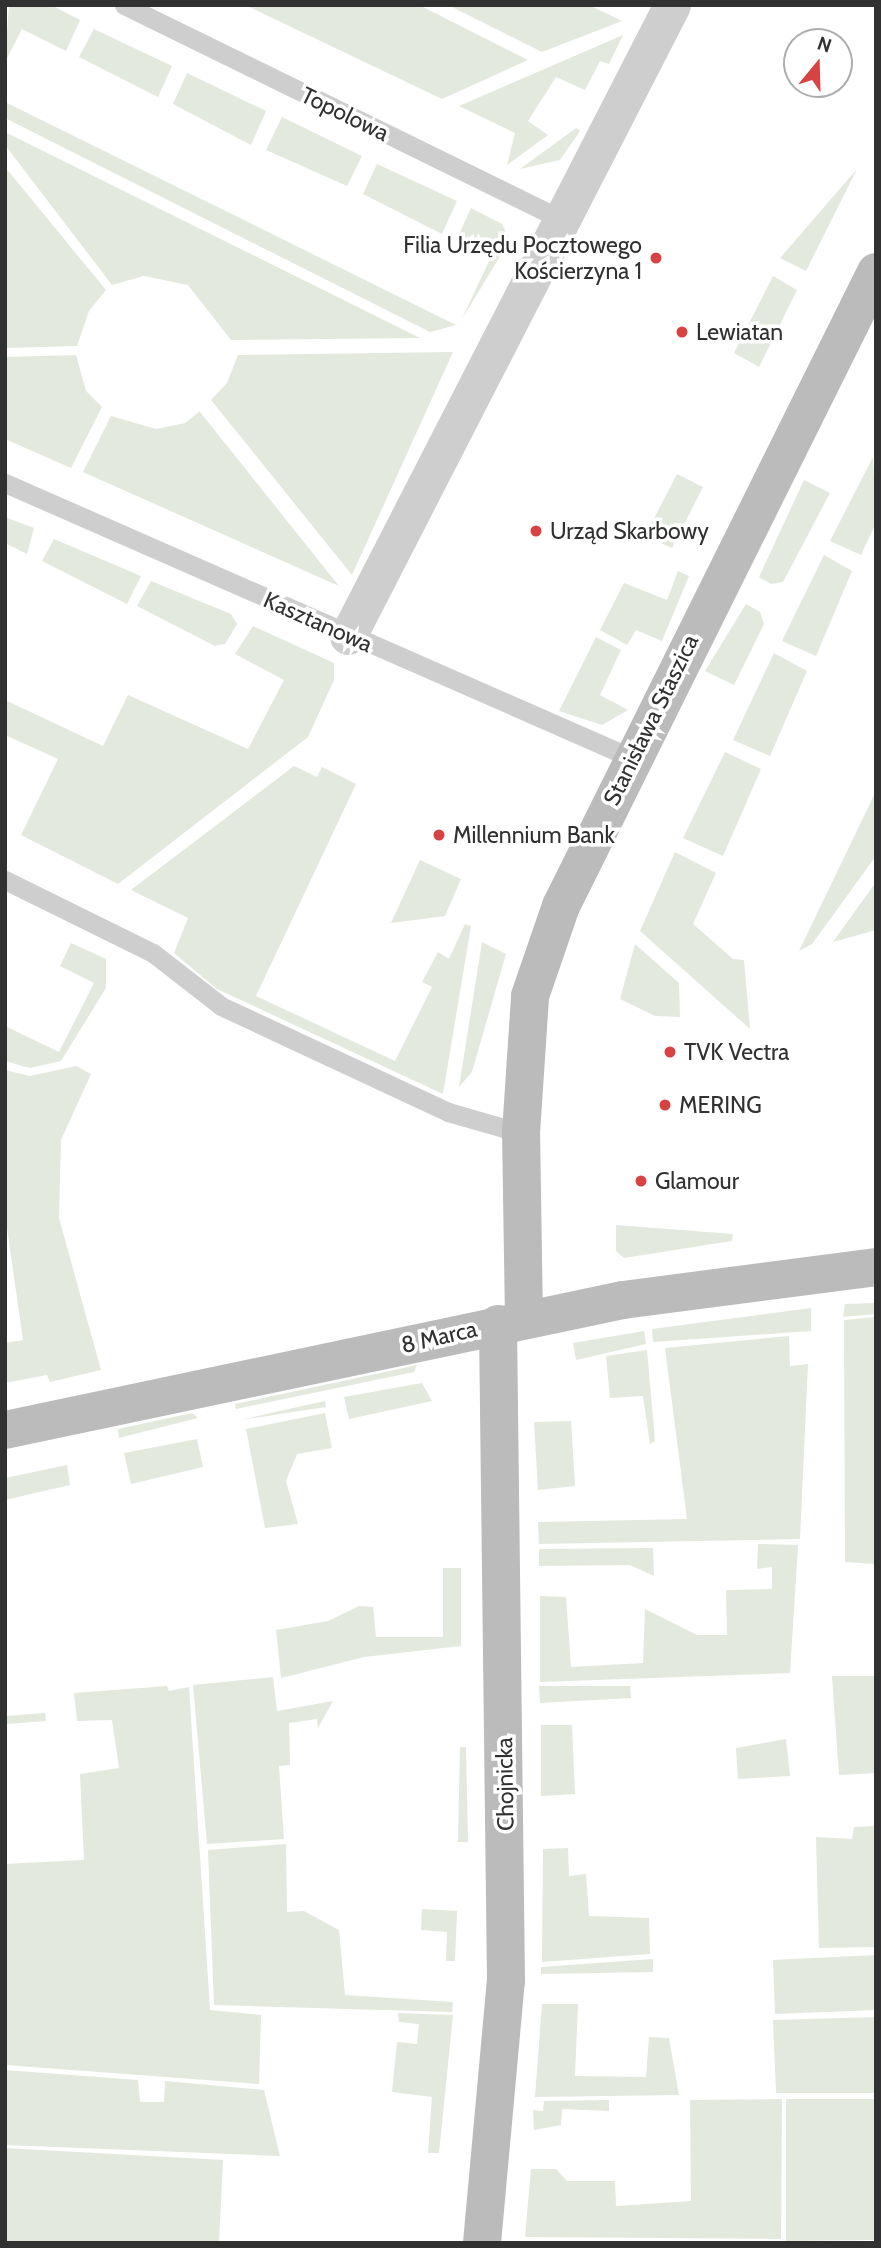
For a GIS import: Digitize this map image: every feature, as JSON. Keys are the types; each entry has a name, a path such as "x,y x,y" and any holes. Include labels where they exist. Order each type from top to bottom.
{"street":[{"path":"348,636 566,222 672,5"},
{"name":"Stanisława Staszica","path":"511,1322 530,996 561,906 632,758 866,316 876,272"},
{"name":"8 Marca","path":"5,1430 511,1322 753,1279 876,1267"},
{"name":"Chojnicka","path":"482,2243 506,1980 511,1322"}],"lane":[{"name":"Topolowa","path":"124,5 566,222"},
{"name":"Kasztanowa","path":"5,483 348,636 632,758"},
{"path":"5,880 153,953 221,1006 448,1112 521,1133"}],"shaded area":[{"path":"9,5 51,5 80,20 66,51 22,29 5,62"},
{"path":"245,5 419,5 528,60 442,99"},
{"path":"448,5 589,5 622,21 542,52"},
{"path":"94,29 172,66 158,97 79,57"},
{"path":"623,35 609,64 600,61 585,90 556,77 528,121 548,135 507,165 515,133 459,106"},
{"path":"187,73 266,111 251,145 173,104"},
{"path":"5,102 456,325 430,332 5,118"},
{"path":"282,117 362,156 347,186 266,150"},
{"path":"576,128 580,131 560,160 520,169"},
{"path":"5,132 420,338 231,340 188,285 144,276 112,285 5,145"},
{"path":"377,164 457,201 442,234 363,194"},
{"path":"5,167 106,290 89,311 77,346 5,348"},
{"path":"857,169 806,271 780,258"},
{"path":"471,208 502,224 510,240 462,319 490,259 456,241"},
{"path":"773,276 797,290 759,367 734,353"},
{"path":"453,352 352,575 211,400 227,383 238,355"},
{"path":"76,355 86,391 102,407 71,468 5,439 5,357"},
{"path":"200,411 339,586 83,472 111,416 156,429 185,423"},
{"path":"873,457 876,523 861,555 830,541"},
{"path":"677,474 703,487 672,548 652,539 649,528"},
{"path":"804,480 830,493 783,582 771,584 759,577"},
{"path":"5,517 34,528 27,554 5,543"},
{"path":"54,539 141,576 127,604 42,561"},
{"path":"824,555 852,571 816,656 782,641"},
{"path":"678,571 689,576 662,641 636,630 627,645 600,630 624,583 667,600"},
{"path":"151,581 231,614 237,624 225,644 215,646 137,606"},
{"path":"746,604 760,612 764,624 734,685 705,671"},
{"path":"253,626 334,663 334,680 308,737 118,884 21,835 58,759 5,735 5,700 103,746 128,695 248,749 284,680 235,654"},
{"path":"596,637 621,650 600,695 628,710 602,725 559,711"},
{"path":"774,653 807,671 770,756 733,740"},
{"path":"725,752 761,769 723,856 683,838"},
{"path":"294,766 317,777 322,767 356,784 256,996 395,1061 432,987 422,982 438,952 449,959 465,924 471,926 443,1094 217,989 174,953 188,918 131,890"},
{"path":"876,791 876,856 812,944 799,951"},
{"path":"675,852 716,873 693,924 733,959 744,960 750,1029 640,931"},
{"path":"420,860 461,879 445,916 391,923"},
{"path":"876,882 876,930 833,942"},
{"path":"482,942 506,954 472,1072 459,1087"},
{"path":"71,943 106,959 106,988 61,1061 30,1068 5,1061 5,1026 59,1052 94,983 60,966"},
{"path":"635,944 679,983 680,1017 655,1016 620,999"},
{"path":"76,1066 91,1074 61,1140 59,1218 101,1370 50,1382 47,1375 5,1383 5,1343 23,1340 5,1214 5,1070 30,1076"},
{"path":"616,1225 733,1234 732,1241 624,1258 616,1251"},
{"path":"876,1303 876,1314 843,1317 845,1304"},
{"path":"811,1308 811,1331 653,1342 652,1329"},
{"path":"876,1317 876,1564 845,1562 844,1320"},
{"path":"644,1331 646,1344 576,1360 573,1343"},
{"path":"789,1336 790,1366 808,1364 800,1539 539,1544 538,1522 687,1519 665,1348"},
{"path":"647,1350 655,1441 650,1444 643,1396 610,1398 606,1356"},
{"path":"417,1365 414,1372 236,1409 235,1404"},
{"path":"422,1383 432,1401 349,1419 344,1397"},
{"path":"325,1401 326,1407 240,1420"},
{"path":"192,1413 198,1418 119,1438 118,1429"},
{"path":"325,1413 332,1448 297,1454 286,1481 298,1524 265,1528 246,1429"},
{"path":"571,1421 575,1486 538,1490 534,1422"},
{"path":"197,1439 203,1467 131,1484 124,1453"},
{"path":"67,1465 70,1485 5,1500 5,1478"},
{"path":"758,1544 798,1545 790,1673 540,1682 540,1596 566,1597 571,1667 643,1663 645,1609 697,1635 727,1635 726,1590 772,1589 772,1567 757,1569"},
{"path":"653,1548 654,1576 630,1565 539,1566 539,1549"},
{"path":"443,1568 461,1568 461,1646 364,1657 281,1678 276,1630 328,1621 359,1606 373,1607 376,1637 443,1637"},
{"path":"832,1676 876,1676 876,1773 839,1775"},
{"path":"273,1677 277,1711 333,1701 318,1728 317,1719 289,1723 290,1765 279,1766 284,1839 207,1844 193,1685"},
{"path":"167,1686 169,1691 189,1687 210,2010 261,2015 259,2084 5,2065 5,1864 84,1860 80,1774 119,1768 112,1720 77,1721 74,1693"},
{"path":"539,1686 630,1686 631,1698 540,1703"},
{"path":"45,1713 46,1721 6,1724 5,1746 5,1716"},
{"path":"541,1725 572,1725 575,1794 541,1796"},
{"path":"786,1739 790,1776 738,1779 736,1748"},
{"path":"460,1747 466,1747 468,1842 458,1842"},
{"path":"876,1826 876,1947 819,1948 816,1837 852,1839 854,1827"},
{"path":"286,1844 287,1912 304,1911 339,1930 345,1995 453,2002 452,2012 214,2005 208,1850"},
{"path":"568,1848 569,1876 586,1874 589,1916 649,1918 650,1954 542,1962 543,1849"},
{"path":"422,1909 457,1911 455,1961 446,1961 447,1932 421,1930"},
{"path":"876,1955 876,2010 775,2014 773,1960"},
{"path":"653,1959 653,1972 541,1974 541,1967"},
{"path":"542,2004 578,2004 575,2076 646,2077 649,2037 669,2038 679,2095 535,2097"},
{"path":"398,2013 453,2015 439,2153 428,2153 432,2097 392,2092 397,2042 417,2044 419,2024 399,2022"},
{"path":"876,2017 876,2093 776,2093 773,2020"},
{"path":"5,2070 138,2080 140,2102 164,2102 165,2081 264,2090 280,2156 5,2145"},
{"path":"782,2099 781,2239 525,2237 531,2169 556,2169 567,2181 615,2181 616,2206 691,2201 690,2100"},
{"path":"786,2099 876,2099 876,2240 786,2241"},
{"path":"609,2100 609,2111 562,2109 561,2125 534,2130 533,2110 543,2111 544,2101"},
{"path":"5,2148 223,2160 219,2243 5,2243"}],"place":[{"name":"Filia Urzędu Pocztowego Kościerzyna 1","path":"656,258"},
{"name":"Lewiatan","path":"682,332"},
{"name":"Urząd Skarbowy","path":"536,531"},
{"name":"Millennium Bank","path":"439,835"},
{"name":"TVK Vectra","path":"670,1052"},
{"name":"MERING","path":"665,1105"},
{"name":"Glamour","path":"641,1181"}]}
